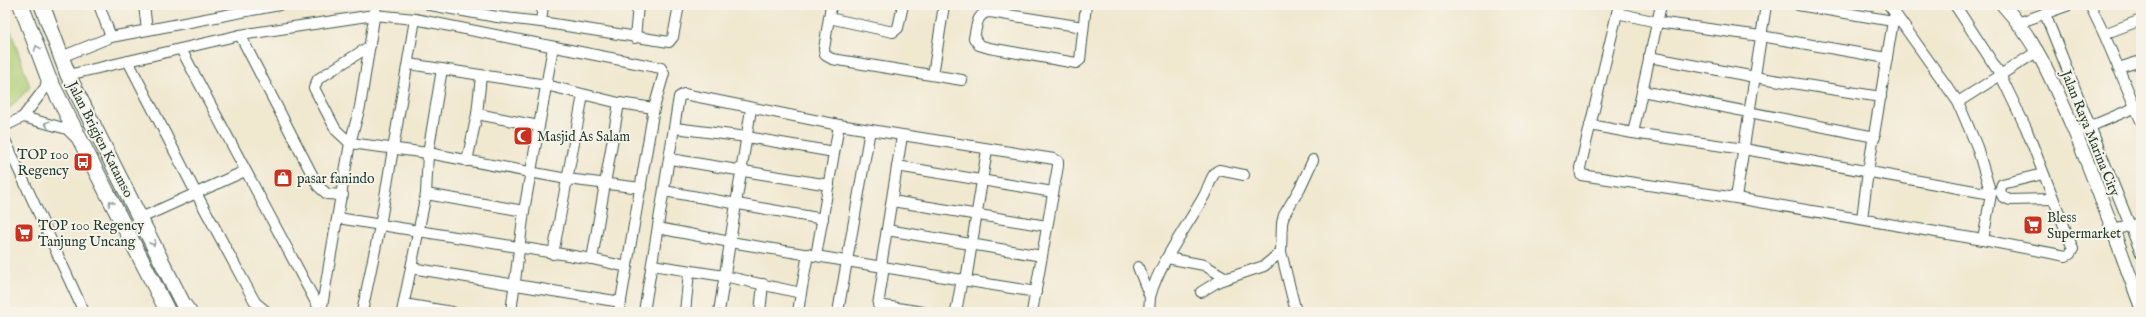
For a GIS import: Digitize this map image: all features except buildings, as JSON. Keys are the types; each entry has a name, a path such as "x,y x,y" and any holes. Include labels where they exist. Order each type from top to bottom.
{"highway":[{"name":"Jalan Brigjen Katamso","path":"21,5 48,77 168,312"},
{"name":"Jalan Brigjen Katamso","path":"42,5 68,75 183,304 189,312"}],"main road":[{"name":"Jalan Raya Marina City","path":"2003,5 2038,51 2075,133 2141,306"}],"street":[{"path":"99,5 111,37"},
{"path":"144,5 147,30"},
{"path":"61,57 111,37 278,5"},
{"path":"430,5 497,17 540,22 635,38 669,42 673,37 679,5"},
{"path":"540,22 543,5"},
{"path":"635,38 638,5"},
{"path":"831,5 824,49 825,55 832,59 962,80"},
{"path":"829,18 893,32 898,28 903,5"},
{"path":"933,76 944,5"},
{"path":"1083,27 990,12 982,13 979,16 974,38 979,45 989,48 1076,63 1080,60 1086,5"},
{"path":"1633,133 1661,5"},
{"path":"1736,198 1766,5"},
{"path":"1798,5 1897,22"},
{"path":"1889,5 1897,22 1958,102 1977,147 1991,194 1983,240"},
{"path":"1887,58 1761,36 1657,22 1618,9 1580,168 1581,175 1736,198 1862,219 2066,256 2070,254 2073,249 2026,128 2000,74 1955,5"},
{"path":"2018,23 2069,5"},
{"path":"2090,5 2118,68 2138,106 2141,119"},
{"path":"321,312 343,195 350,143 360,107 375,10"},
{"path":"68,75 240,35 375,10 661,68 664,73 654,108 620,307 514,285 411,268"},
{"path":"2045,14 2092,126 2136,224 2141,252"},
{"path":"362,312 380,226 415,19"},
{"path":"2104,34 2141,20"},
{"path":"1862,219 1868,171 1875,137 1887,58 1897,22"},
{"path":"240,35 318,186 327,194 343,195"},
{"path":"370,46 318,79 314,88 336,130 350,143 428,153 567,179 641,188"},
{"path":"511,312 530,172 553,47"},
{"path":"181,49 321,312"},
{"path":"1958,102 2038,51"},
{"path":"1649,57 1755,77 1881,96"},
{"path":"128,61 196,193 255,302 267,312"},
{"path":"2118,68 2141,61"},
{"path":"408,64 546,85 619,103 654,108"},
{"path":"442,69 428,153 426,194 403,308 452,312"},
{"path":"467,161 477,114 481,76"},
{"path":"5,126 23,117 45,88 48,77"},
{"path":"1642,91 1875,137"},
{"path":"644,312 679,97 684,94 751,109 839,125 987,150 1054,159 1058,161 1032,312"},
{"path":"553,254 583,95"},
{"path":"592,259 619,103"},
{"path":"2075,133 2138,106"},
{"path":"719,312 751,109"},
{"path":"477,114 539,126"},
{"path":"23,117 67,129 80,142"},
{"path":"798,312 801,293 823,219 839,125"},
{"path":"1590,125 1633,133 1744,149 1991,194"},
{"path":"675,128 747,137 834,152"},
{"path":"838,312 870,130"},
{"path":"902,136 887,230 878,308 919,312"},
{"path":"5,140 84,312"},
{"path":"956,312 972,244 987,150"},
{"path":"670,159 828,185"},
{"path":"1296,312 1281,252 1284,215 1300,188 1313,160"},
{"path":"897,166 1053,192"},
{"path":"141,218 245,170"},
{"path":"1149,312 1150,297 1156,276 1205,195 1217,170 1244,175"},
{"path":"2043,174 2002,184 2000,191 2003,197 2010,200 2053,199"},
{"path":"664,191 823,219"},
{"path":"426,194 524,211"},
{"path":"892,201 1047,226"},
{"path":"338,218 380,226 418,230 520,249 592,259 627,267"},
{"path":"2113,230 2136,224"},
{"path":"658,228 730,242 1036,292"},
{"path":"887,230 1042,256"},
{"path":"1202,292 1226,278 1264,266 1281,252"},
{"path":"1168,258 1204,266 1226,278"},
{"path":"652,265 689,272 724,276 801,293"},
{"path":"1138,267 1150,297"},
{"path":"685,312 689,272"},
{"path":"760,312 763,284"}],"green space":[{"path":"5,14 30,87 5,113"}],"place":[{"name":"Masjid As Salam","path":"523,136"},
{"name":"TOP 100 Regency","path":"83,162"},
{"name":"pasar fanindo","path":"283,178"},
{"name":"Bless Supermarket","path":"2033,225"},
{"name":"TOP 100 Regency Tanjung Uncang","path":"24,233"}]}
